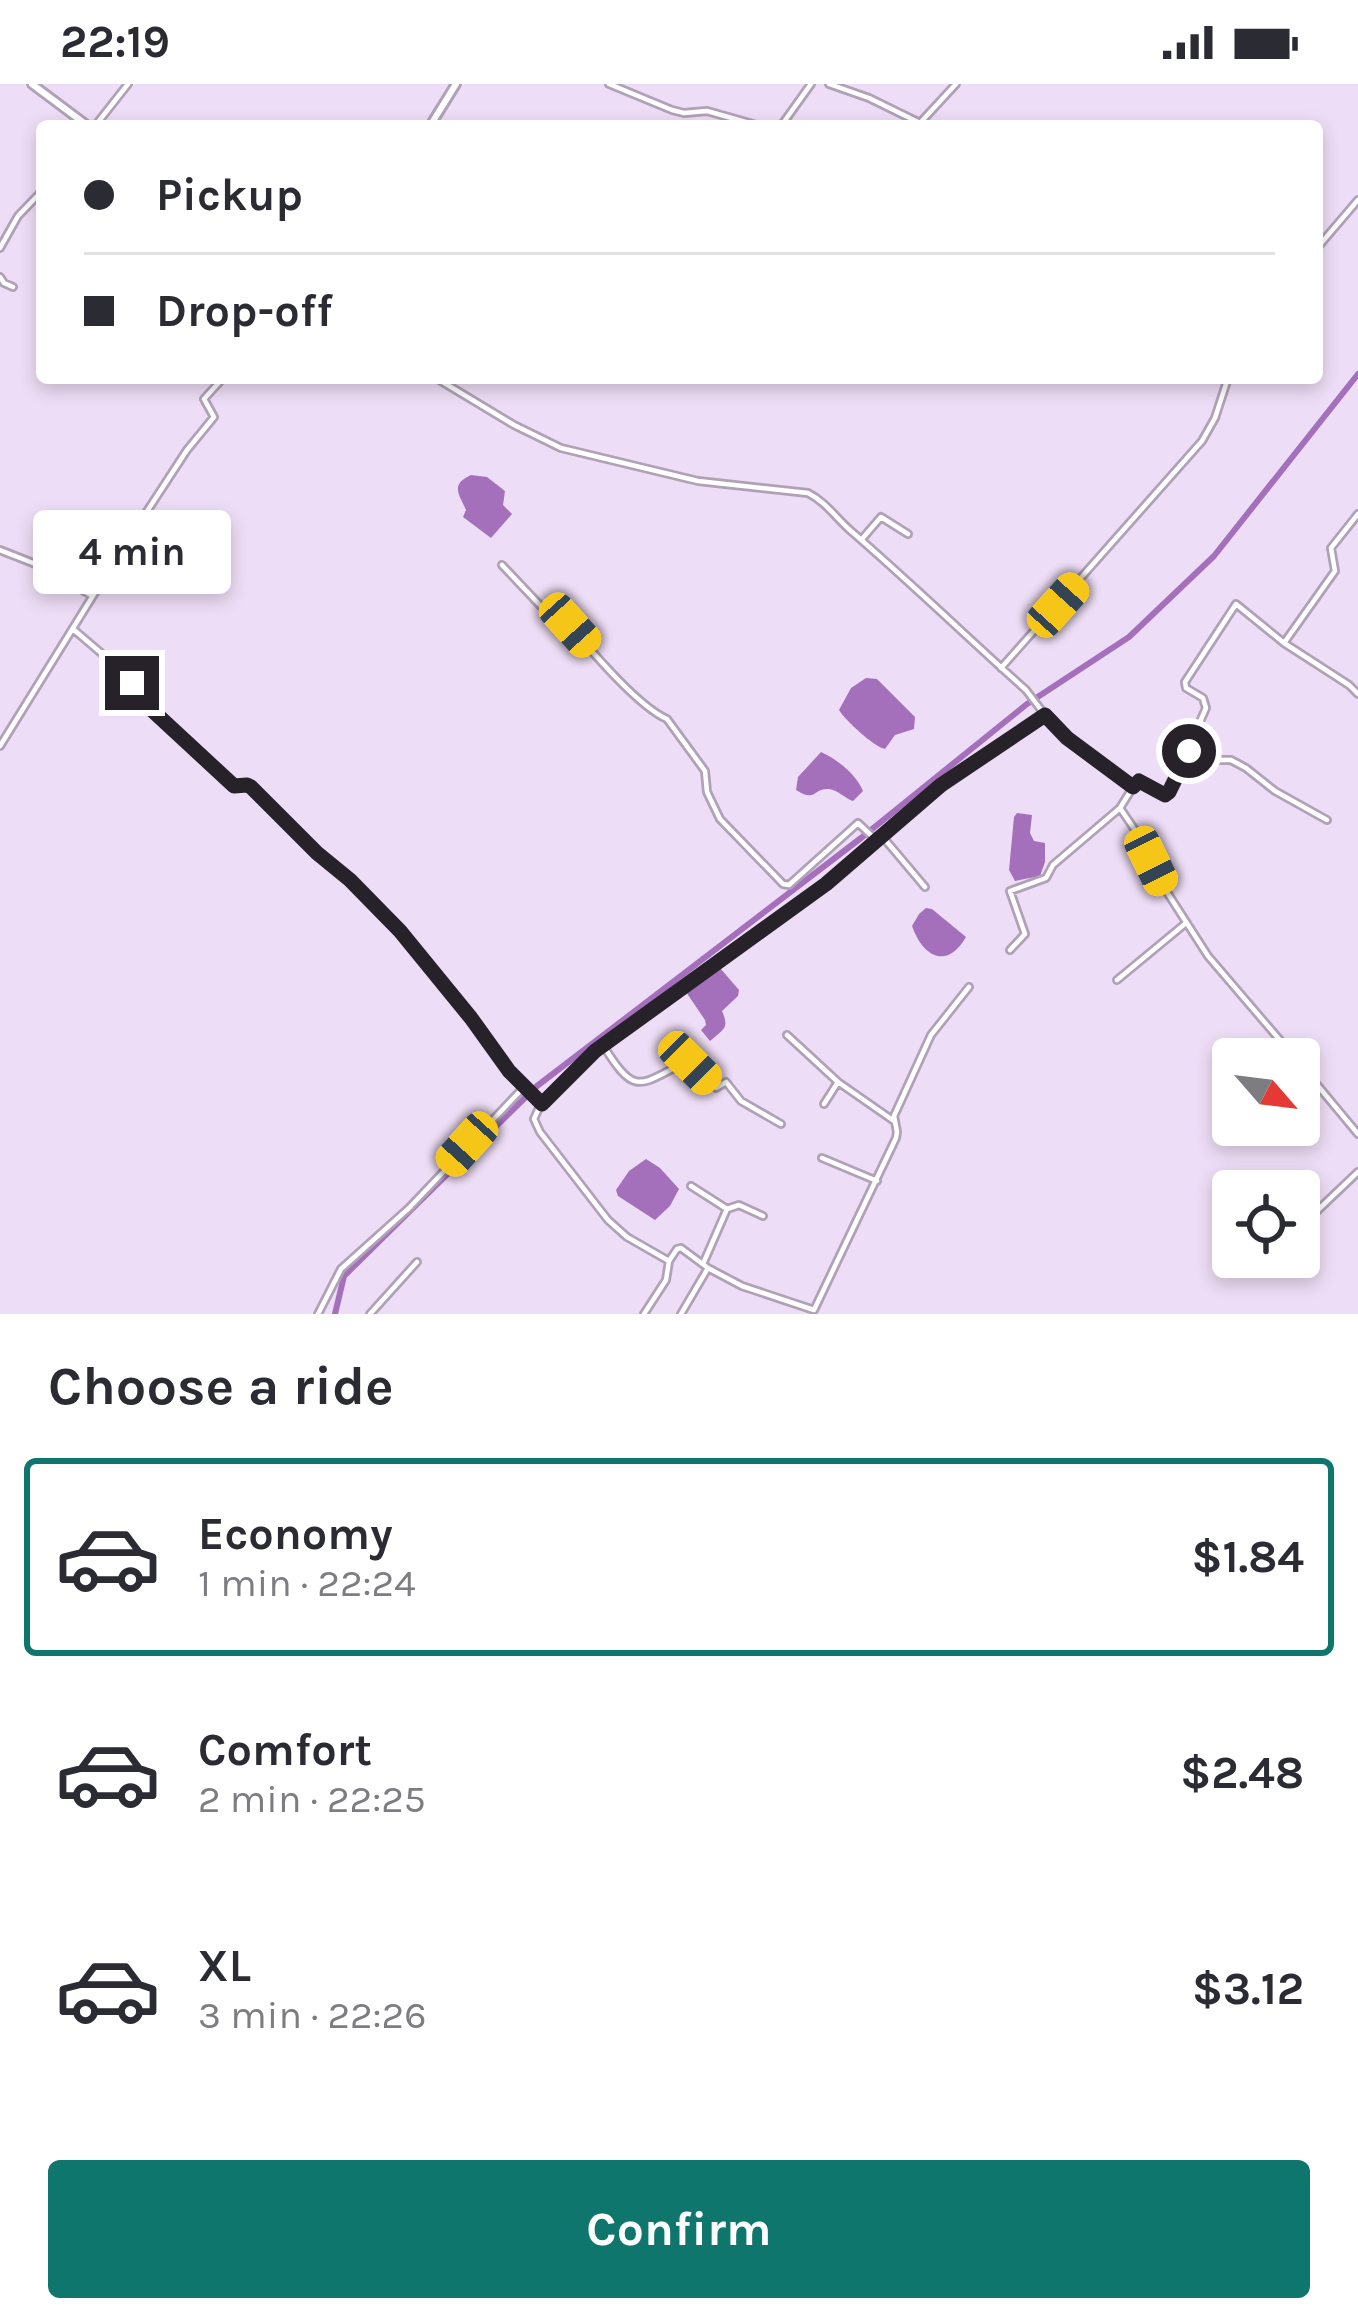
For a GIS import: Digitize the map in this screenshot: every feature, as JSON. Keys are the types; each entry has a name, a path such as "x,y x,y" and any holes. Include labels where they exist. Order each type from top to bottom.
{"street":[{"path":"32,84 83,120"},
{"path":"96,120 128,84"},
{"path":"434,120 456,84"},
{"path":"609,84 672,110 707,111 739,120"},
{"path":"785,120 812,84"},
{"path":"829,84 912,120"},
{"path":"854,93 858,84"},
{"path":"924,120 956,84"},
{"path":"0,248 36,198"},
{"path":"1323,241 1358,200"},
{"path":"0,277 13,287"},
{"path":"0,746 92,596 214,417 204,399 218,384"},
{"path":"446,384 561,448 698,481 808,493 819,499 1026,690 1067,738 1133,787"},
{"path":"1001,668 1202,440 1226,384"},
{"path":"1284,643 1335,572 1331,548 1358,514"},
{"path":"862,539 881,518 908,534"},
{"path":"0,550 92,596"},
{"path":"502,565 553,619 564,619 632,691 667,719 705,771 707,792 726,828 783,884 789,885 858,823 925,887"},
{"path":"1010,950 1025,934 1010,891 1046,878 1053,865 1120,808 1139,781 1165,795 1169,792 1206,708 1203,698 1186,688 1185,682 1236,604 1358,694"},
{"path":"73,629 114,664 153,711 219,774 234,786 251,787 350,880 423,957 540,1101"},
{"path":"670,1261 627,1237 608,1220 540,1132 534,1119 540,1101 603,1045 826,884 941,785 1044,713"},
{"path":"1189,751 1211,760 1231,760 1327,820"},
{"path":"1120,808 1186,923 1222,974 1279,1038"},
{"path":"1117,980 1186,923"},
{"path":"644,1314 681,1248 742,1286 814,1310 896,1138 894,1115 931,1035 969,987"},
{"path":"787,1035 838,1082 894,1121"},
{"path":"603,1045 614,1064 640,1084 688,1061 716,1088 726,1082 741,1101 781,1124"},
{"path":"824,1104 838,1082"},
{"path":"318,1314 341,1269 409,1208 526,1089"},
{"path":"1320,1089 1358,1134"},
{"path":"822,1158 877,1181"},
{"path":"1320,1208 1358,1172"},
{"path":"691,1186 728,1209"},
{"path":"682,1314 728,1209 739,1205 764,1216"},
{"path":"370,1314 417,1262"}],"shaded area":[{"path":"471,475 487,477 505,491 503,505 512,514 491,538 463,517 466,510 458,487"},
{"path":"866,678 877,679 915,717 914,729 895,735 885,749 839,710 851,688"},
{"path":"821,752 846,768 860,785 863,791 853,801 829,789 811,795 796,790 798,777"},
{"path":"1017,813 1032,815 1030,833 1034,841 1045,843 1045,862 1040,876 1015,881 1009,870"},
{"path":"926,908 966,937 951,954 936,956 917,937 912,926"},
{"path":"720,968 739,990 722,1011 724,1028 710,1041 701,1030 705,1020 686,992"},
{"path":"646,1159 679,1189 655,1220 616,1190 629,1171"}],"waterway":[{"path":"335,1314 344,1276 537,1086 861,838 1027,704 1129,637 1214,556 1358,374"}],"route":[{"path":"132,683 153,711 219,774 234,786 251,787 375,906 423,957 509,1071 542,1104 595,1051 826,884 941,785 1045,715 1067,738 1133,787 1139,781 1165,795 1189,751"}]}
